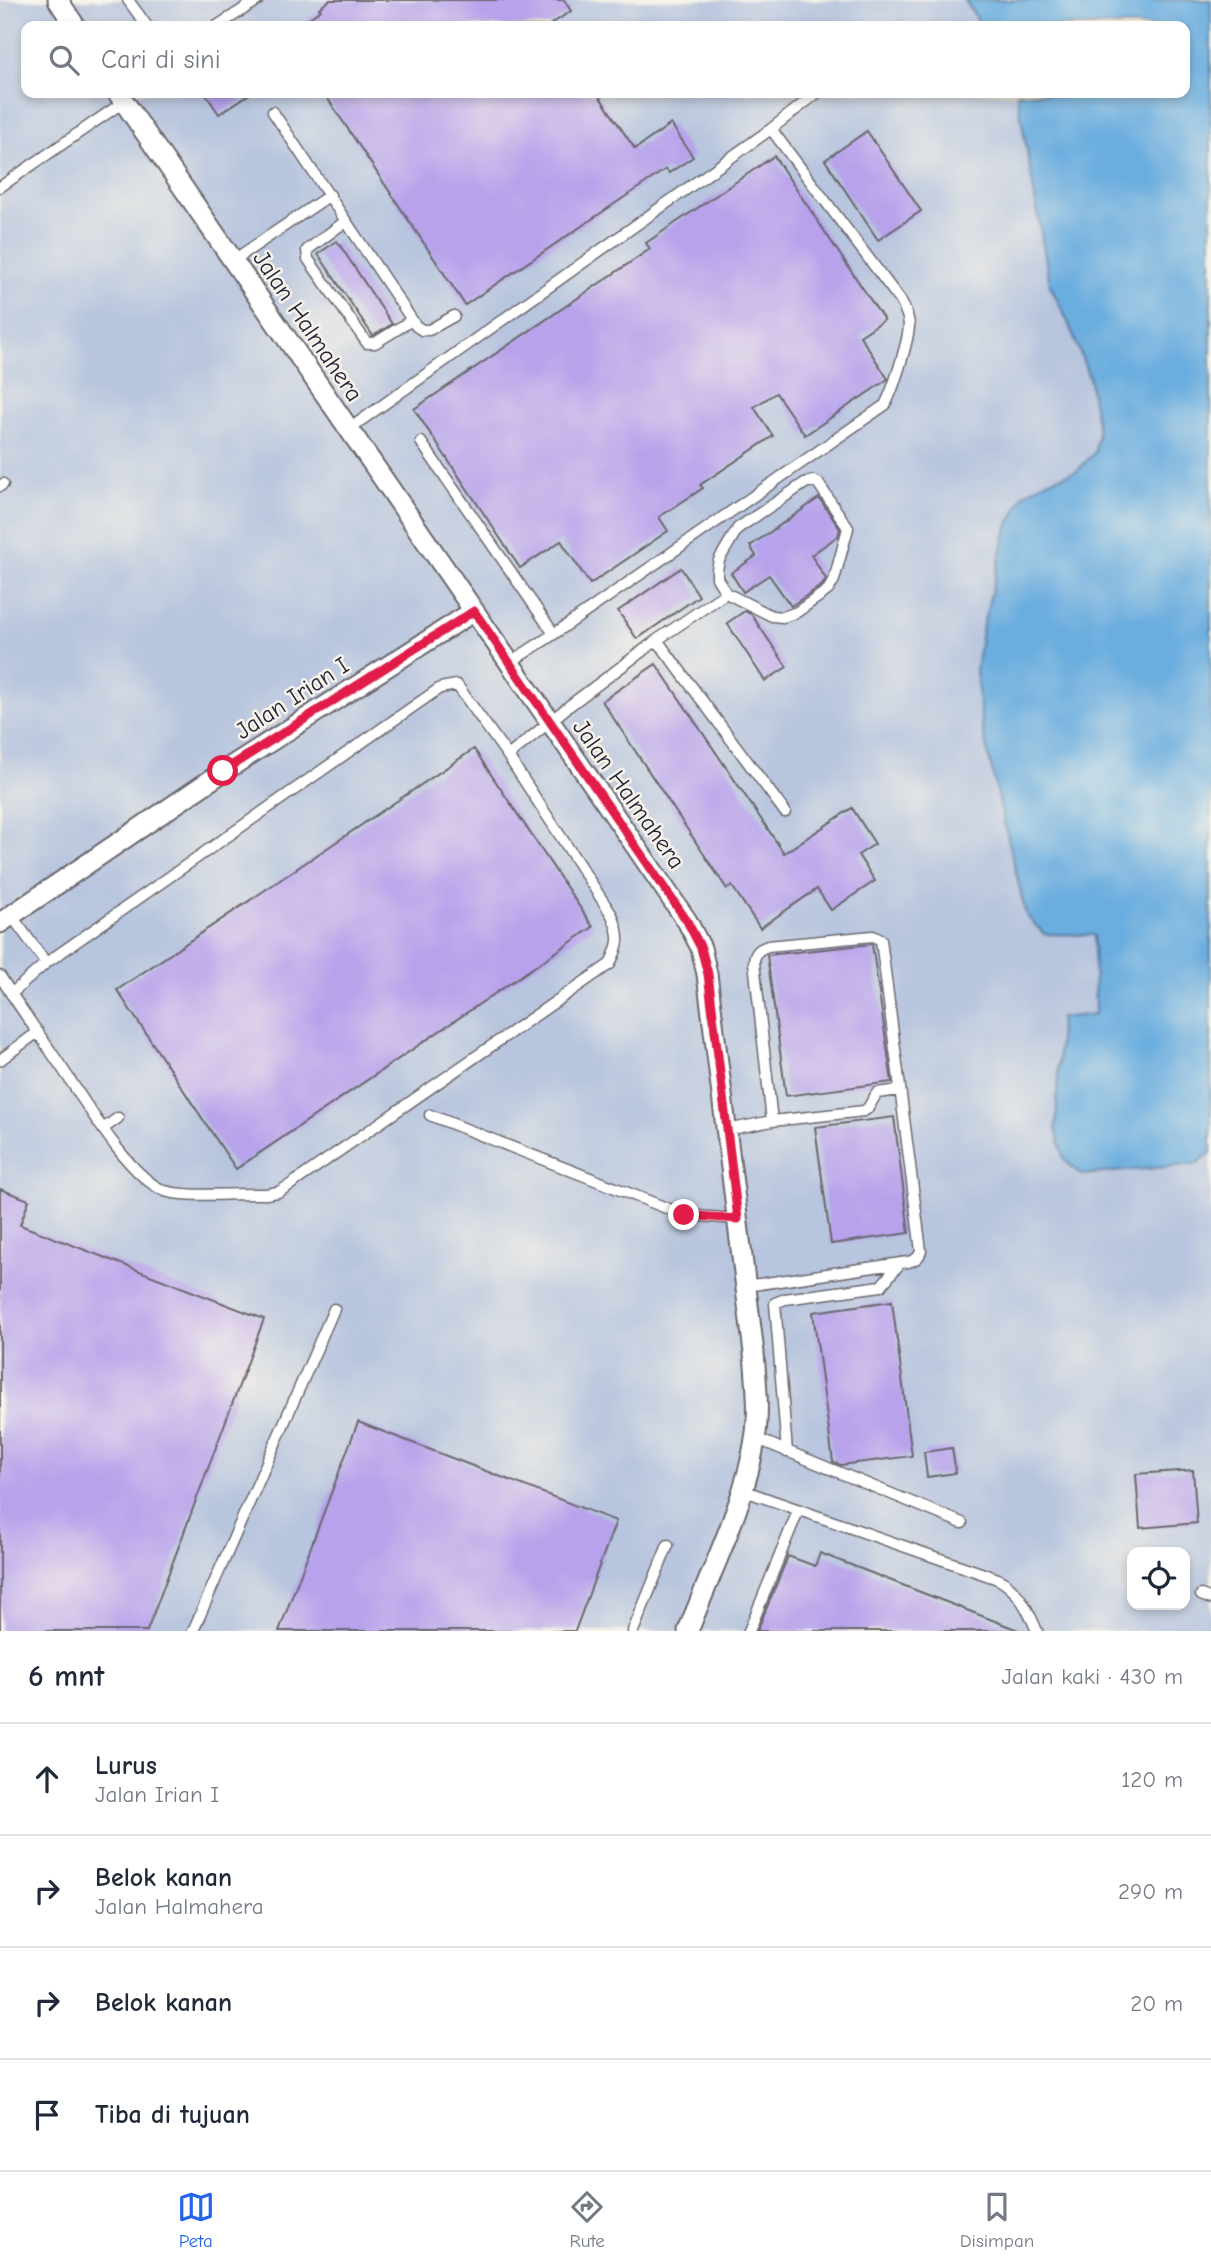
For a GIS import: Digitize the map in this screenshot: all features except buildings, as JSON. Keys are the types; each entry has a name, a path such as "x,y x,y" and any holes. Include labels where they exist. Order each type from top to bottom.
{"street":[{"path":"58,0 72,21"},
{"name":"Jalan Halmahera","path":"122,98 682,913 701,948 711,998 746,1286 757,1401 755,1438 742,1490 688,1631"},
{"name":"Jalan Irian I","path":"6,919 223,771 474,611"}],"lane":[{"path":"128,0 143,21"},
{"path":"225,21 258,0"},
{"path":"0,187 120,98"},
{"path":"349,429 771,129 811,98"},
{"path":"273,112 412,320 422,330 429,330 454,316"},
{"path":"509,663 554,635 885,405 892,392 909,325 900,300 771,129"},
{"path":"234,260 330,195"},
{"path":"346,221 307,250 308,259 367,344 375,343 412,320"},
{"path":"421,442 554,635"},
{"path":"805,483 818,483 848,528 834,580 828,590 797,612 783,617 772,616 726,593 717,578 717,570 719,560 738,528 805,483"},
{"path":"508,756 657,640 726,593"},
{"path":"657,640 785,812"},
{"path":"0,976 11,994 104,1128 137,1171 151,1184 168,1192 186,1194 278,1192 610,964 618,946 619,932 612,915 508,756 457,685 450,685 440,688 46,963 11,994"},
{"path":"6,919 46,963"},
{"path":"746,1286 915,1260 921,1251 881,940 873,936 759,949 754,962 772,1121"},
{"path":"0,1060 38,1032"},
{"path":"727,1130 772,1121 864,1111 877,1093 900,1090"},
{"path":"430,1115 684,1215 738,1219"},
{"path":"104,1128 118,1118"},
{"path":"787,1451 775,1303 785,1299 881,1286 900,1263"},
{"path":"193,1631 334,1309"},
{"path":"755,1438 961,1524"},
{"path":"742,1490 1006,1583 1022,1600 1037,1631"},
{"path":"749,1631 798,1511"},
{"path":"634,1631 668,1545"}],"shaded area":[{"path":"0,0 1211,0 1211,1631 0,1631"}],"water":[{"path":"965,0 1211,0 1211,1153 1196,1164 1081,1175 1064,1159 1056,1130 1060,1018 1095,1014 1094,935 1044,934 1026,915 982,728 976,671 982,629 1007,529 1024,494 1047,481 1077,471 1095,452 1098,431 1089,377 1068,322 1050,285 1018,98 1190,98 1190,21 978,21"}],"route":[{"path":"223,771 474,611 687,921 701,948 713,1010 738,1219 684,1215"}]}
